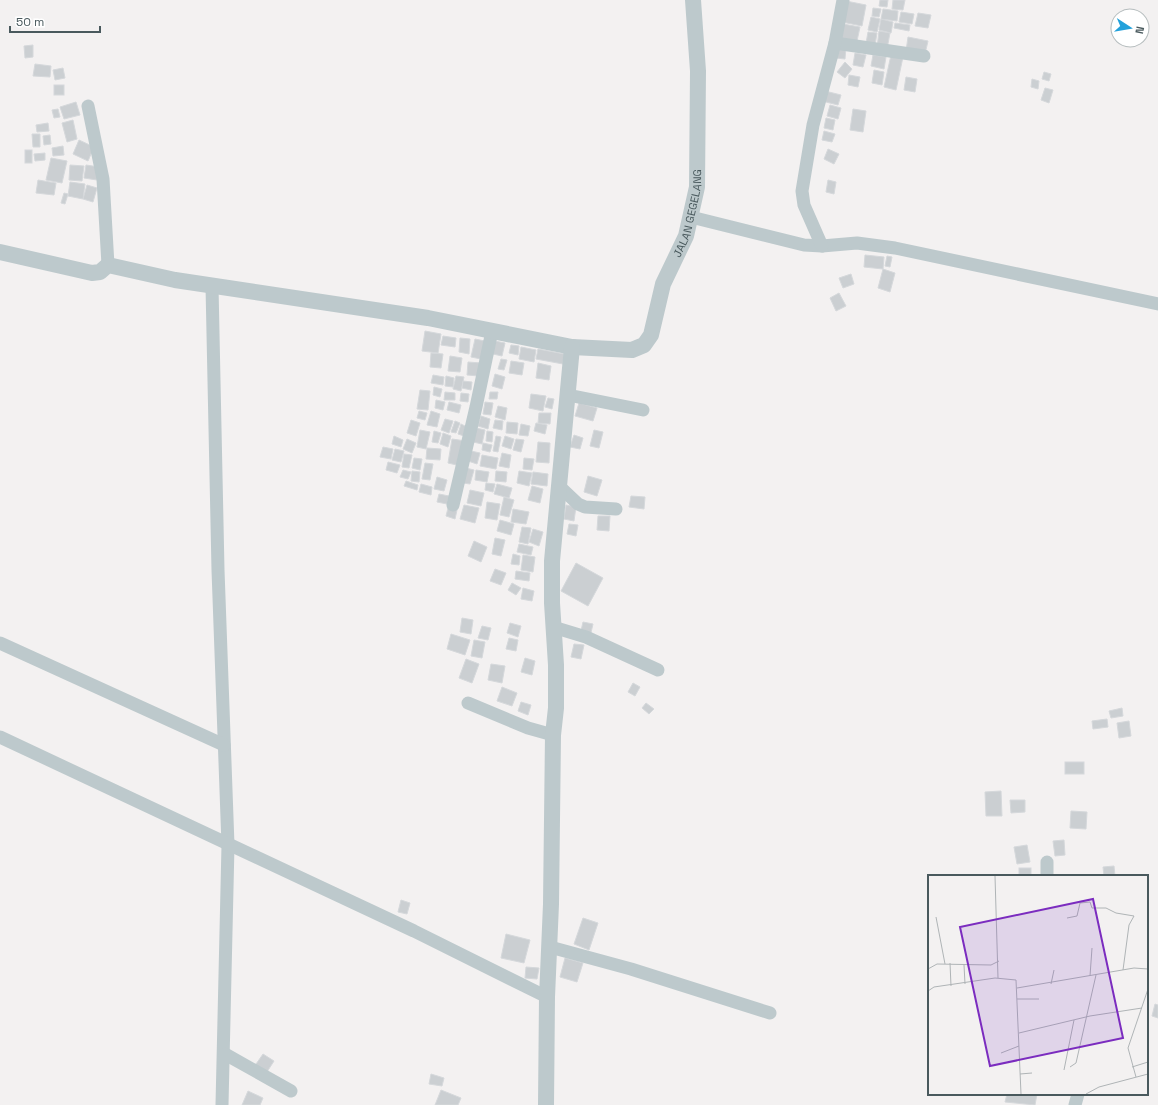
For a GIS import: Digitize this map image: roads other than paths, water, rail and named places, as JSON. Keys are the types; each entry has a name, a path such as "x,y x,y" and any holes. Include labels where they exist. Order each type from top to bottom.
{"street":[{"name":"JALAN GEGELANG","path":"108,265 175,280 428,318 572,347 632,350 640,348 648,342 653,329 663,284 686,236 697,187 698,71 693,0"},
{"path":"822,246 804,205 802,191 813,125 835,43 843,0"},
{"path":"835,43 924,56"},
{"path":"0,252 92,273 100,272 108,265 103,179 88,106"},
{"path":"691,217 804,244 822,246 857,243 895,248 1158,304"},
{"path":"212,286 228,845 225,1054 222,1105"},
{"path":"453,505 492,331"},
{"path":"546,1105 553,735 556,708 552,562 572,347"},
{"path":"568,395 642,410"},
{"path":"560,487 578,504 585,507 616,509"},
{"path":"553,627 586,637 658,670"},
{"path":"0,643 224,745"},
{"path":"468,703 528,728 553,735"},
{"path":"0,737 414,931 547,997"},
{"path":"1047,862 1047,875"},
{"path":"550,947 632,969 770,1013"},
{"path":"225,1054 291,1091"},
{"path":"1075,1105 1078,1095"}]}
